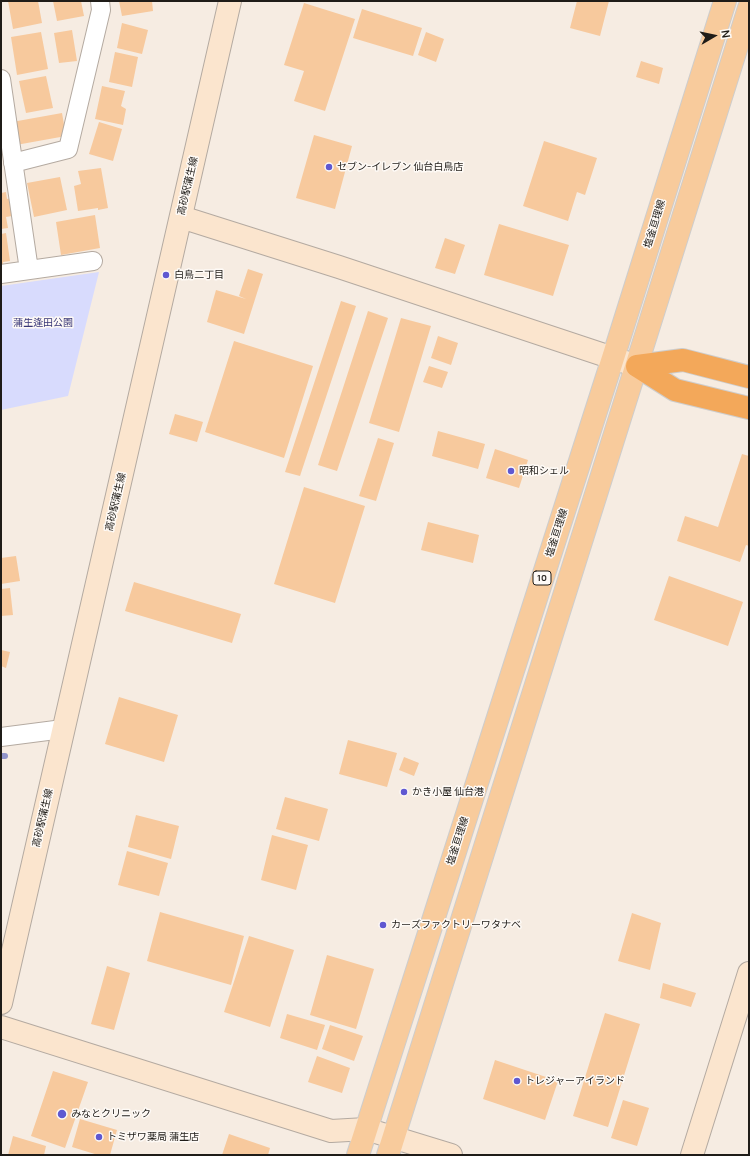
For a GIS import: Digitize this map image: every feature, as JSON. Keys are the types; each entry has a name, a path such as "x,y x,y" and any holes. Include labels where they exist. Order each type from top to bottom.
{"highway":[{"path":"637,366 683,360 749,377"},
{"path":"637,366 674,390 749,408"}],"main road":[{"name":"塩釜亘理線","path":"361,1154 366,1129 613,358 725,1"},
{"path":"391,1146 749,8"}],"street":[{"path":"13,163 68,149 101,10 100,1"},
{"name":"高砂駅蒲生線","path":"1,1003 230,1"},
{"path":"1,79 29,270"},
{"path":"181,217 339,267 637,366"},
{"path":"1,274 93,261"},
{"path":"1,737 63,729"},
{"path":"692,1155 749,973"},
{"path":"1,1027 331,1131 361,1154"},
{"path":"331,1131 366,1129 391,1146 451,1155"}],"green space":[{"name":"蒲生逢田公園","path":"99,272 68,396 1,410 1,286"}],"building":[{"path":"8,1 38,1 42,23 13,29"},
{"path":"53,1 81,1 84,16 57,21"},
{"path":"119,1 152,1 153,11 122,16"},
{"path":"577,1 609,1 600,36 570,28"},
{"path":"304,3 355,19 325,111 294,101 304,71 284,65"},
{"path":"362,9 422,28 413,56 353,38"},
{"path":"122,23 148,30 142,54 117,48"},
{"path":"72,30 77,61 59,63 54,33"},
{"path":"41,32 48,69 17,75 11,37"},
{"path":"426,32 444,39 436,62 418,55"},
{"path":"115,52 138,57 132,87 109,82"},
{"path":"641,61 663,68 659,84 636,77"},
{"path":"46,76 53,108 26,113 19,81"},
{"path":"102,86 125,91 121,106 126,109 123,125 95,119"},
{"path":"62,113 66,136 16,145 12,122"},
{"path":"99,122 122,129 113,161 89,154"},
{"path":"314,135 352,146 335,209 296,198"},
{"path":"544,141 597,158 585,195 577,192 568,221 523,206"},
{"path":"101,168 108,208 78,211 74,186 81,184 78,171"},
{"path":"60,177 67,210 34,217 27,183"},
{"path":"6,192 7,199 15,197 18,215 6,217 8,228 1,229 1,193"},
{"path":"95,215 100,248 61,255 56,222"},
{"path":"499,224 569,245 553,296 484,275"},
{"path":"6,233 10,261 3,262 4,269 1,270 1,234"},
{"path":"445,238 465,245 455,274 435,268"},
{"path":"248,269 263,274 244,334 207,322 216,290 246,299 239,296"},
{"path":"341,301 356,306 300,476 285,472"},
{"path":"368,311 388,318 337,471 318,465"},
{"path":"401,318 431,326 399,432 369,423"},
{"path":"438,336 458,343 451,365 431,358"},
{"path":"234,341 313,366 284,458 205,432"},
{"path":"429,366 448,372 442,388 423,382"},
{"path":"175,414 203,422 197,442 169,434"},
{"path":"438,431 485,444 478,469 432,456"},
{"path":"378,438 394,443 376,501 359,496"},
{"path":"495,449 528,460 519,488 486,478"},
{"path":"742,454 749,456 749,546 746,545 740,562 677,541 685,516 718,527"},
{"path":"304,487 365,506 335,603 274,584"},
{"path":"428,522 479,535 473,563 421,550"},
{"path":"16,556 20,581 1,584 1,558"},
{"path":"669,576 743,602 728,646 654,620"},
{"path":"134,582 241,614 232,643 125,611"},
{"path":"10,588 13,615 1,616 1,589"},
{"path":"1,650 10,652 6,668 1,666"},
{"path":"119,697 178,715 164,762 105,744"},
{"path":"348,740 397,753 387,787 339,774"},
{"path":"404,757 419,763 414,776 399,770"},
{"path":"285,797 328,809 319,841 276,829"},
{"path":"136,815 179,826 171,859 128,847"},
{"path":"272,835 308,845 296,890 261,880"},
{"path":"127,851 168,863 159,896 118,885"},
{"path":"160,912 244,936 231,985 147,961"},
{"path":"632,913 661,923 650,970 618,961"},
{"path":"249,936 294,950 270,1027 224,1012"},
{"path":"327,955 374,969 356,1029 310,1015"},
{"path":"107,966 130,973 114,1030 91,1024"},
{"path":"663,983 696,993 691,1007 660,998"},
{"path":"605,1013 640,1024 608,1127 573,1116"},
{"path":"287,1014 325,1025 317,1050 280,1038"},
{"path":"330,1025 363,1036 354,1061 322,1049"},
{"path":"317,1056 350,1068 342,1093 308,1082"},
{"path":"495,1060 558,1081 545,1120 483,1099"},
{"path":"53,1071 88,1082 65,1148 31,1136"},
{"path":"623,1100 649,1108 637,1146 611,1138"},
{"path":"80,1119 117,1130 110,1155 98,1155 72,1147"},
{"path":"229,1134 270,1148 268,1155 222,1155"},
{"path":"13,1136 46,1146 44,1155 8,1155"}],"place":[{"name":"セブン-イレブン 仙台白鳥店","path":"329,167"},
{"name":"白鳥二丁目","path":"166,275"},
{"name":"昭和シェル","path":"511,471"},
{"name":"かき小屋 仙台港","path":"404,792"},
{"name":"カーズファクトリーワタナベ","path":"383,925"},
{"name":"トレジャーアイランド","path":"517,1081"},
{"name":"みなとクリニック","path":"62,1114"},
{"name":"トミザワ薬局 蒲生店","path":"99,1137"}]}
